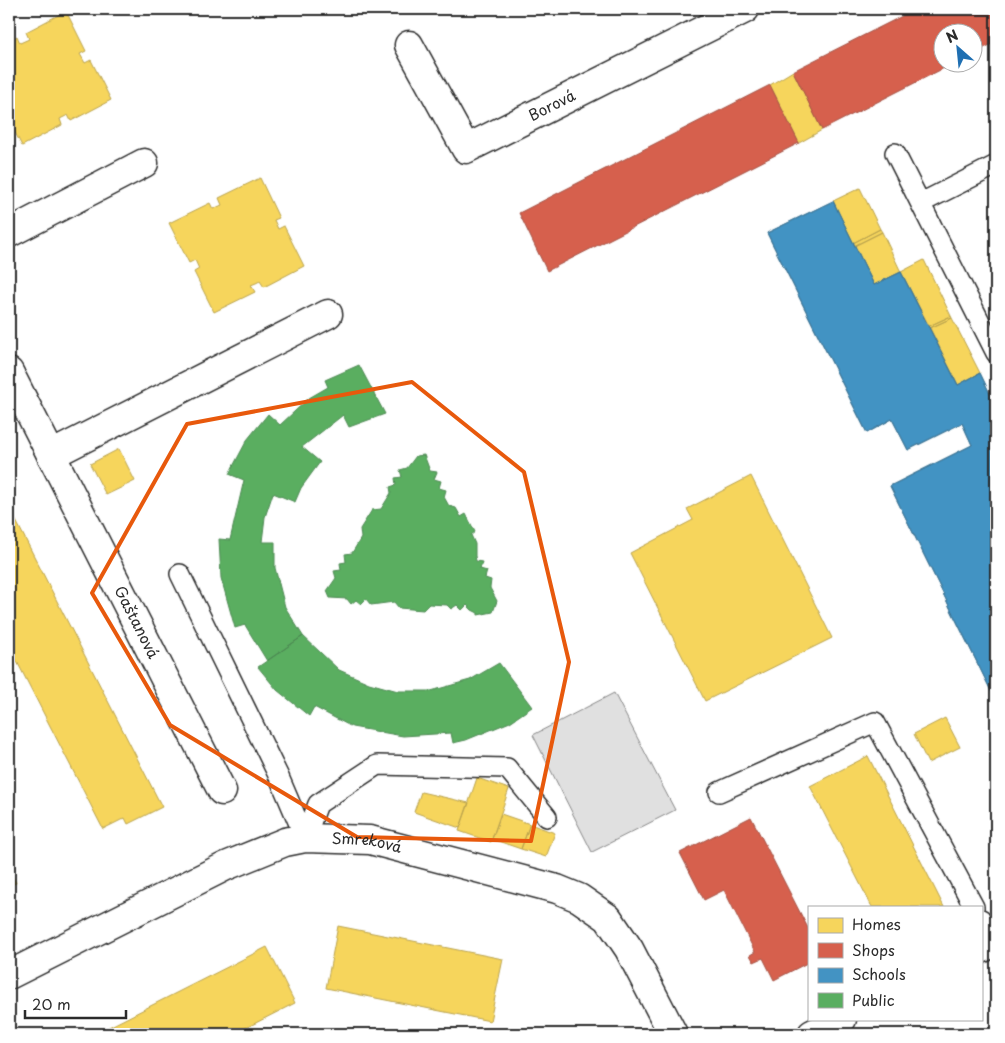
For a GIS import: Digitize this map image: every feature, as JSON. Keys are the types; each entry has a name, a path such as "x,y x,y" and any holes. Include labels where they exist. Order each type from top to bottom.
{"street":[{"name":"Borová","path":"409,45 466,149 745,9"},
{"path":"9,233 144,162"},
{"path":"51,454 328,314"},
{"name":"Gaštanová","path":"9,372 222,791"},
{"name":"Smreková","path":"9,975 226,866 285,842 305,838 370,840 558,889 579,898 608,918 613,925 629,949 673,1034"},
{"path":"812,1034 840,1020"}],"lane":[{"path":"895,153 996,353"},
{"path":"921,204 996,165"},
{"path":"180,574 279,777 305,838"},
{"path":"719,792 875,722 973,906"},
{"path":"305,838 318,804 377,765 507,768 547,817"}],"highlighted area":[{"path":"412,382 524,472 569,662 531,841 357,837 170,725 92,593 187,424"}],"shaded area":[{"path":"614,693 675,810 592,852 533,735"}],"building: Homes":[{"path":"66,11 86,51 80,54 85,63 91,60 111,100 71,121 68,115 60,119 62,125 22,146 9,121 9,41 17,36 20,43 29,39 26,32"},
{"path":"793,71 822,130 799,143 770,85"},
{"path":"260,178 279,218 274,220 278,229 284,226 304,266 264,287 260,281 251,285 255,292 214,312 194,272 199,269 195,260 189,263 169,223 210,203 213,209 222,205 219,198"},
{"path":"860,188 880,229 853,243 833,201"},
{"path":"880,229 882,232 854,246 853,243"},
{"path":"882,232 901,272 874,285 854,246"},
{"path":"924,260 951,316 929,326 901,272"},
{"path":"951,316 952,318 930,328 929,326"},
{"path":"952,318 980,373 958,385 930,328"},
{"path":"119,449 135,481 106,495 90,464"},
{"path":"751,476 832,638 705,701 630,553 693,520 687,509"},
{"path":"9,507 162,807 128,824 125,818 103,829 9,646"},
{"path":"945,718 960,747 928,763 914,734"},
{"path":"868,756 943,906 871,906 810,786"},
{"path":"477,778 509,789 491,842 459,831"},
{"path":"421,792 469,803 460,828 414,812"},
{"path":"501,814 530,824 521,849 492,839"},
{"path":"530,824 555,833 546,857 521,849"},
{"path":"9,869 16,883 9,886"},
{"path":"338,926 503,959 490,1021 326,988"},
{"path":"267,947 295,1003 234,1034 95,1034"}],"building: Shops":[{"path":"916,9 996,9 996,42 982,49 982,22 932,22 932,72 936,72 822,130 793,71"},
{"path":"770,85 799,143 547,271 519,213"},
{"path":"751,817 808,928 808,963 774,980 763,958 754,962 750,955 755,952 724,890 704,900 680,853"}],"building: Schools":[{"path":"833,201 874,285 901,272 958,385 980,373 996,406 996,701 890,486 972,445 962,423 908,450 892,419 867,433 767,233"},
{"path":"833,201 874,285 901,272 958,385 980,373 996,406 996,701 890,486 972,445 962,423 908,450 892,419 867,433 767,233"}],"building: Public":[{"path":"359,365 385,414 349,427 343,415 302,447 320,462 301,488 295,502 273,493 265,517 262,542 275,542 275,568 285,607 303,636 267,661 245,625 235,628 221,578 219,539 230,540 244,480 229,474 247,440 268,414 280,425 309,398 328,387 325,380"},
{"path":"424,455 430,471 437,472 434,479 441,481 439,488 446,490 444,497 449,506 456,508 461,517 466,514 475,532 471,535 475,544 476,561 482,562 480,569 487,571 485,578 491,580 490,588 497,601 493,612 478,615 467,605 462,610 457,605 451,609 447,605 429,604 423,610 399,608 394,602 371,605 366,599 361,604 356,600 351,604 347,599 330,598 327,591 336,578 334,571 341,570 340,563 346,562 345,554 352,553 361,538 360,529 372,510 381,509 391,493 390,487 396,485 395,478 402,477 400,470 407,468 416,456"},
{"path":"303,636 339,670 369,683 398,691 431,691 470,680 499,663 532,707 510,722 466,740 453,743 451,733 403,736 352,727 314,707 309,716 277,690 258,667"}]}
